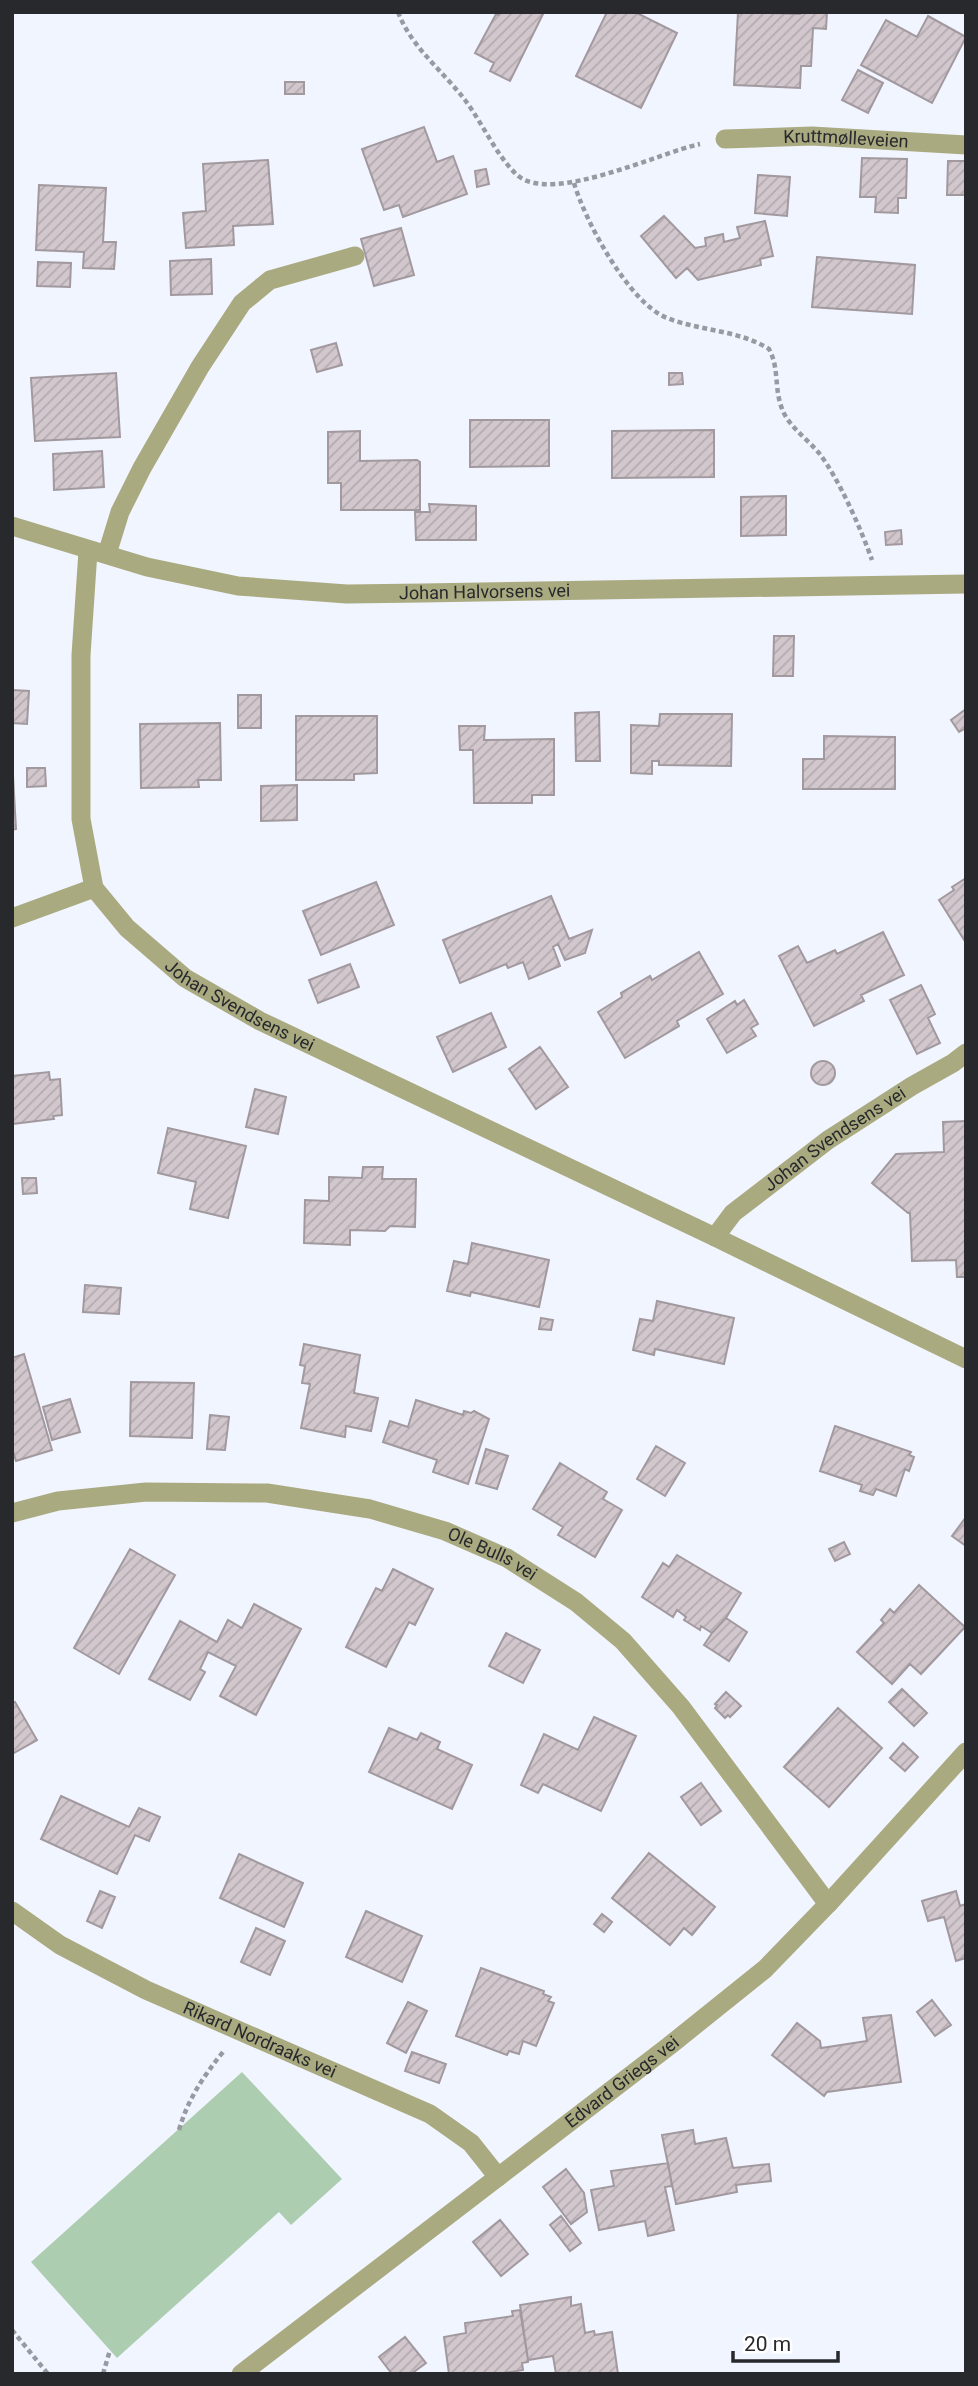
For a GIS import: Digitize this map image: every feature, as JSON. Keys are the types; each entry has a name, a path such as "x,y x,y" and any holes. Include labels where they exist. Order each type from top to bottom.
{"street":[{"name":"Kruttmølleveien","path":"725,139 812,136 966,145"},
{"name":"Johan Svendsens vei","path":"355,256 270,280 242,303 200,367 97,552 81,654 81,819 94,888 127,928 185,978 260,1021 966,1359"},
{"name":"Johan Halvorsens vei","path":"12,526 147,567 238,586 347,594 966,584"},
{"path":"12,918 94,888"},
{"name":"Johan Svendsens vei","path":"715,1237 733,1213 828,1140 966,1053"},
{"name":"Ole Bulls vei","path":"12,1513 58,1501 146,1492 267,1493 370,1509 445,1531 507,1558 576,1602 623,1641 681,1707 828,1904"},
{"name":"Edvard Griegs vei","path":"242,2374 669,2046 765,1969 966,1752"},
{"name":"Rikard Nordraaks vei","path":"12,1911 60,1945 146,1990 430,2114 471,2143 498,2177"}],"path":[{"path":"398,12 410,36 464,98 516,174 527,182 542,186 574,183 686,147 725,139"},
{"path":"574,183 579,202 598,239 645,304 669,319 740,337 769,349 774,358 777,397 781,406 791,423 819,453 833,476 870,556 876,585"},
{"path":"179,2130 195,2089 226,2049 244,2033"},
{"path":"12,2330 48,2374"},
{"path":"103,2374 110,2350"}],"green space":[{"path":"242,2072 342,2179 291,2225 279,2212 117,2358 31,2262"}],"building":[{"path":"544,12 510,81 490,71 494,63 475,53 496,14"},
{"path":"607,12 635,12 677,33 641,108 576,76"},
{"path":"738,12 827,12 826,29 813,28 811,66 801,66 800,88 734,85"},
{"path":"928,16 966,37 932,103 861,65 886,20 917,37"},
{"path":"858,70 883,83 868,113 842,100"},
{"path":"285,82 304,82 304,94 285,94"},
{"path":"424,127 437,162 453,156 467,194 403,217 399,205 384,210 362,149"},
{"path":"862,158 907,159 906,198 898,198 898,213 875,212 876,197 860,197"},
{"path":"268,160 273,224 233,226 234,245 186,248 183,213 206,211 203,164"},
{"path":"948,161 966,161 966,195 947,195"},
{"path":"486,169 489,184 477,187 475,171"},
{"path":"758,175 790,177 787,216 755,213"},
{"path":"39,185 106,188 103,242 116,242 114,269 83,268 84,252 36,250"},
{"path":"664,216 695,248 706,246 705,238 723,234 724,242 740,238 737,227 765,221 773,256 760,259 761,265 698,280 687,268 676,278 641,236"},
{"path":"401,228 414,275 374,286 361,239"},
{"path":"817,257 915,265 912,314 812,307"},
{"path":"211,259 212,294 171,295 170,261"},
{"path":"38,262 71,263 70,287 37,286"},
{"path":"336,343 342,365 317,372 311,350"},
{"path":"116,373 120,437 35,441 31,378"},
{"path":"669,373 682,373 683,384 669,385"},
{"path":"470,420 549,420 549,466 470,467"},
{"path":"714,430 714,477 612,478 612,431"},
{"path":"360,431 360,461 420,462 420,510 341,510 341,483 328,483 328,432"},
{"path":"102,451 104,487 54,490 53,454"},
{"path":"786,496 786,535 741,536 741,497"},
{"path":"429,504 476,506 476,540 416,540 415,512 430,512"},
{"path":"901,530 902,544 886,545 885,532"},
{"path":"774,636 794,636 793,676 773,676"},
{"path":"12,690 29,691 27,724 12,723"},
{"path":"238,695 261,695 261,728 238,728"},
{"path":"966,709 966,728 959,732 951,720"},
{"path":"599,712 600,761 576,761 575,713"},
{"path":"660,714 732,714 731,766 659,765 659,761 652,761 652,774 631,773 631,725 659,726"},
{"path":"296,716 377,716 377,773 354,774 354,780 296,780"},
{"path":"220,723 221,780 198,780 199,787 141,788 140,724"},
{"path":"459,726 485,726 484,740 554,739 554,795 532,795 532,803 474,803 473,750 460,750"},
{"path":"824,736 895,737 895,789 803,789 803,759 824,759"},
{"path":"12,758 16,829 12,830"},
{"path":"27,768 45,768 46,786 27,787"},
{"path":"297,785 297,820 261,821 261,786"},
{"path":"966,878 966,943 939,900"},
{"path":"376,882 394,925 321,955 303,911"},
{"path":"551,896 569,939 592,930 585,953 565,960 558,944 553,947 560,966 529,979 523,962 508,968 506,964 460,983 443,940"},
{"path":"883,932 904,975 861,995 864,1001 814,1026 779,956 798,946 807,963 835,950 837,954"},
{"path":"699,952 723,994 677,1021 679,1026 625,1058 598,1012 622,997 621,993 650,976 652,980"},
{"path":"350,964 359,987 318,1003 309,980"},
{"path":"921,985 935,1014 928,1018 940,1043 917,1054 890,1000"},
{"path":"744,1000 758,1024 751,1028 756,1036 727,1053 707,1019 735,1001 737,1005"},
{"path":"491,1013 506,1047 453,1072 437,1037"},
{"path":"540,1047 568,1087 536,1109 509,1069"},
{"path":"823,1061 834,1068 835,1073 828,1084 823,1085 812,1078 811,1073 818,1062"},
{"path":"49,1072 50,1080 60,1079 62,1115 53,1116 54,1119 12,1124 12,1076"},
{"path":"255,1089 286,1097 278,1134 246,1127"},
{"path":"966,1121 966,1277 957,1277 956,1260 912,1261 910,1213 872,1183 896,1154 944,1152 943,1122"},
{"path":"168,1128 246,1146 228,1218 190,1209 196,1182 158,1173"},
{"path":"363,1167 383,1167 382,1179 416,1179 415,1227 390,1226 385,1231 350,1230 350,1245 304,1243 305,1200 329,1201 329,1177 362,1178"},
{"path":"22,1178 36,1178 37,1193 23,1194"},
{"path":"472,1243 549,1260 539,1307 471,1292 470,1296 447,1291 454,1261 468,1264"},
{"path":"85,1285 121,1288 119,1314 83,1312"},
{"path":"657,1301 734,1318 724,1364 655,1349 654,1355 633,1350 640,1319 653,1321"},
{"path":"541,1318 553,1320 551,1330 539,1329"},
{"path":"304,1344 360,1355 354,1393 378,1398 371,1431 346,1426 345,1437 301,1428 310,1384 302,1383 305,1366 300,1365"},
{"path":"24,1354 52,1450 16,1461 12,1448 12,1358"},
{"path":"131,1382 194,1383 192,1438 130,1436"},
{"path":"70,1399 80,1432 52,1440 43,1407"},
{"path":"416,1400 463,1415 464,1411 474,1411 489,1419 468,1484 433,1472 437,1460 383,1442 390,1421 408,1427"},
{"path":"210,1415 229,1417 225,1450 207,1449"},
{"path":"835,1426 911,1452 909,1455 914,1457 909,1471 905,1469 896,1496 876,1489 873,1495 860,1491 862,1485 820,1471"},
{"path":"656,1446 685,1463 665,1496 637,1479"},
{"path":"486,1449 508,1456 497,1489 476,1483"},
{"path":"560,1463 607,1492 603,1499 622,1510 595,1557 558,1535 563,1527 533,1509"},
{"path":"966,1517 966,1546 952,1536"},
{"path":"844,1542 850,1554 835,1561 829,1549"},
{"path":"130,1549 175,1575 119,1674 74,1648"},
{"path":"677,1555 741,1593 726,1618 712,1633 701,1626 700,1630 684,1620 686,1617 677,1610 673,1617 642,1597 663,1563 669,1567"},
{"path":"393,1569 433,1589 415,1625 409,1622 386,1667 346,1647 376,1588 382,1591"},
{"path":"919,1585 965,1627 921,1674 910,1664 892,1684 857,1652 884,1623 881,1620 890,1609 894,1613"},
{"path":"254,1604 301,1629 256,1715 220,1696 236,1666 208,1652 200,1669 205,1672 190,1700 149,1679 180,1621 217,1642 228,1620 242,1628"},
{"path":"726,1618 747,1632 729,1661 704,1645"},
{"path":"506,1633 540,1650 523,1683 489,1666"},
{"path":"902,1689 927,1713 914,1726 889,1702"},
{"path":"726,1692 741,1706 730,1717 728,1715 725,1718 715,1708 715,1704"},
{"path":"15,1702 37,1740 12,1754 12,1703"},
{"path":"838,1708 882,1748 829,1807 784,1767"},
{"path":"594,1717 636,1736 601,1811 543,1784 538,1793 521,1785 544,1734 578,1750"},
{"path":"389,1728 417,1740 421,1733 440,1742 437,1749 472,1765 452,1809 369,1772"},
{"path":"903,1743 918,1757 905,1771 890,1758"},
{"path":"701,1783 721,1811 701,1825 681,1797"},
{"path":"61,1796 129,1827 139,1808 160,1817 149,1841 135,1835 117,1874 41,1839"},
{"path":"649,1853 715,1907 692,1935 684,1928 670,1945 612,1898"},
{"path":"239,1854 303,1883 284,1927 220,1898"},
{"path":"100,1891 115,1897 102,1928 87,1921"},
{"path":"956,1891 960,1906 966,1904 966,1958 956,1961 944,1917 928,1921 922,1901"},
{"path":"366,1911 422,1936 402,1982 346,1957"},
{"path":"602,1914 612,1922 604,1932 594,1924"},
{"path":"256,1928 285,1941 270,1975 241,1962"},
{"path":"481,1968 544,1991 543,1994 551,1997 548,2001 554,2003 536,2046 523,2041 519,2054 509,2051 507,2055 456,2036"},
{"path":"932,2000 951,2025 935,2036 917,2012"},
{"path":"408,2002 427,2011 406,2053 387,2043"},
{"path":"891,2015 901,2082 827,2092 824,2096 772,2055 797,2023 820,2041 821,2048 867,2041 863,2018"},
{"path":"412,2052 446,2064 439,2083 405,2071"},
{"path":"693,2130 695,2144 726,2138 733,2168 769,2164 771,2181 736,2185 737,2192 676,2204 662,2135"},
{"path":"668,2163 672,2186 665,2187 674,2230 648,2236 645,2221 599,2230 591,2190 614,2186 611,2171"},
{"path":"566,2169 584,2193 587,2212 571,2224 543,2187"},
{"path":"561,2216 581,2243 570,2251 550,2225"},
{"path":"500,2220 528,2254 501,2276 473,2242"},
{"path":"571,2297 571,2306 581,2304 585,2333 594,2331 595,2335 612,2332 618,2374 556,2374 553,2356 528,2360 520,2305"},
{"path":"520,2310 528,2360 522,2363 523,2370 498,2374 449,2374 444,2337 466,2333 465,2323 513,2316 512,2311"},
{"path":"405,2337 426,2363 411,2374 392,2374 379,2357"}]}
